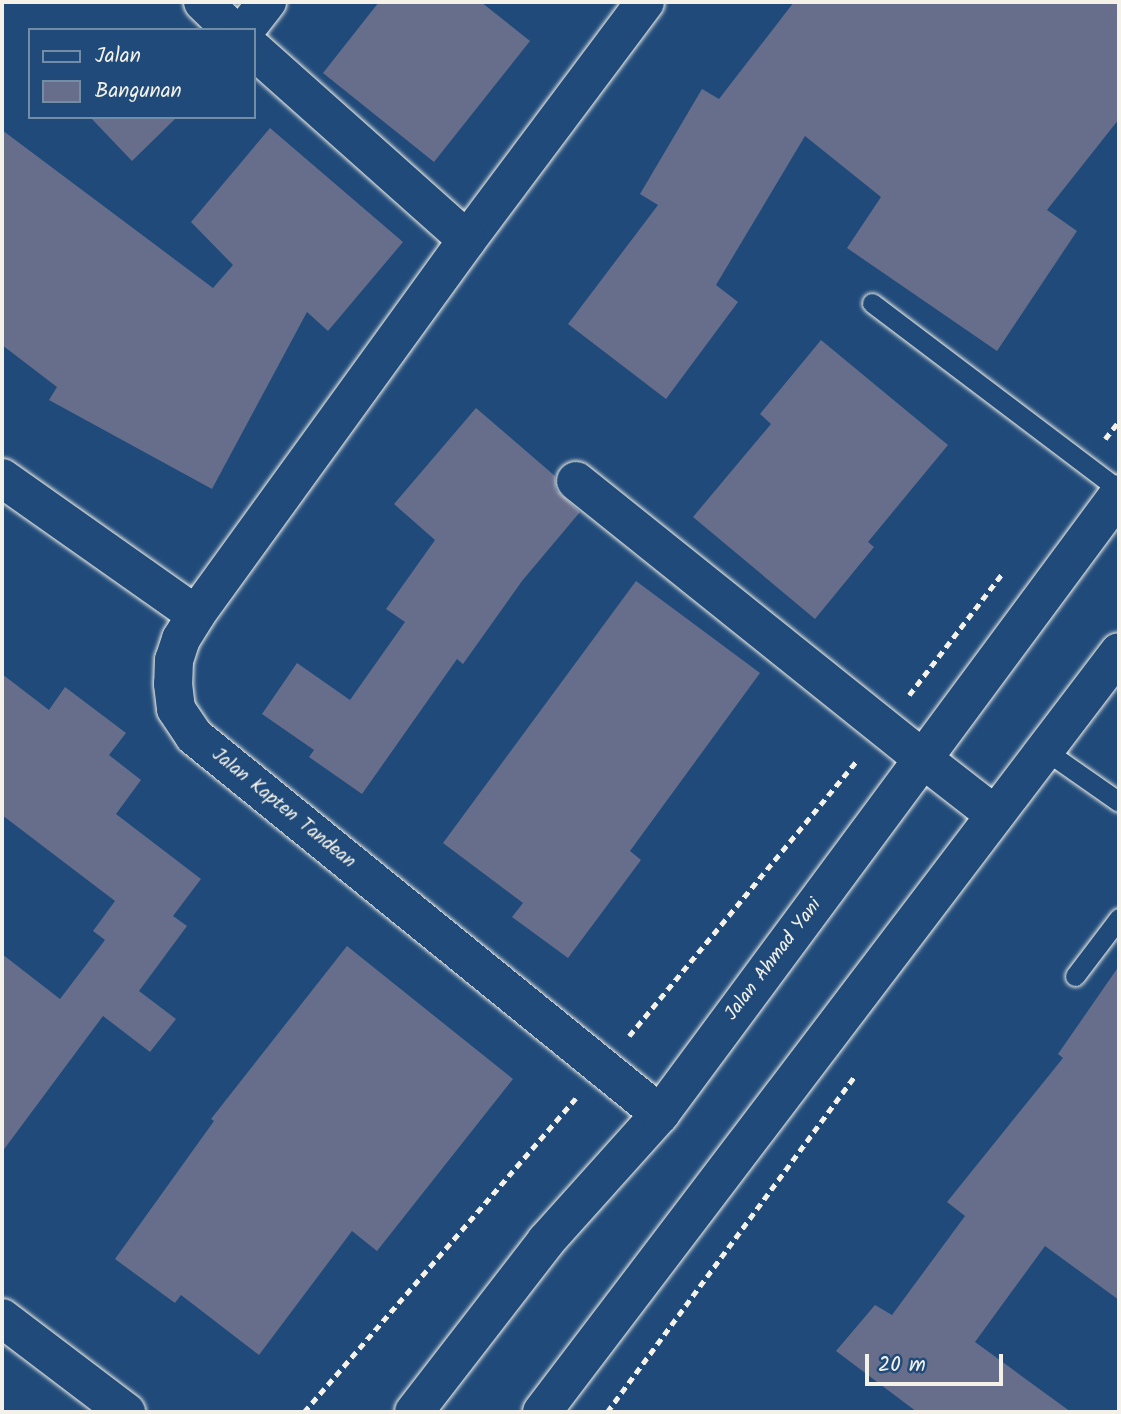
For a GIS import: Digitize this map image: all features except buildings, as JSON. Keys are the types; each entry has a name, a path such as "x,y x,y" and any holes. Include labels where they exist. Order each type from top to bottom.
{"street":[{"path":"203,2 230,28"},
{"path":"247,28 267,2"},
{"name":"Jalan Kapten Tandean","path":"645,2 467,240 196,615 181,639 174,660 173,684 176,709 194,736 660,1114"},
{"path":"256,52 467,240"},
{"path":"2,478 196,615"},
{"path":"576,481 995,815"},
{"name":"Jalan Ahmad Yani","path":"414,1412 546,1241 660,1114 1119,492"},
{"path":"542,1412 1119,652"},
{"path":"2,1318 111,1408"}],"lane":[{"path":"872,303 1119,492"},
{"path":"1046,751 1119,802"},
{"path":"1075,976 1119,918"}],"path":[{"path":"1085,464 1119,421"},
{"path":"304,1412 602,1068 884,728 1010,563"}]}
